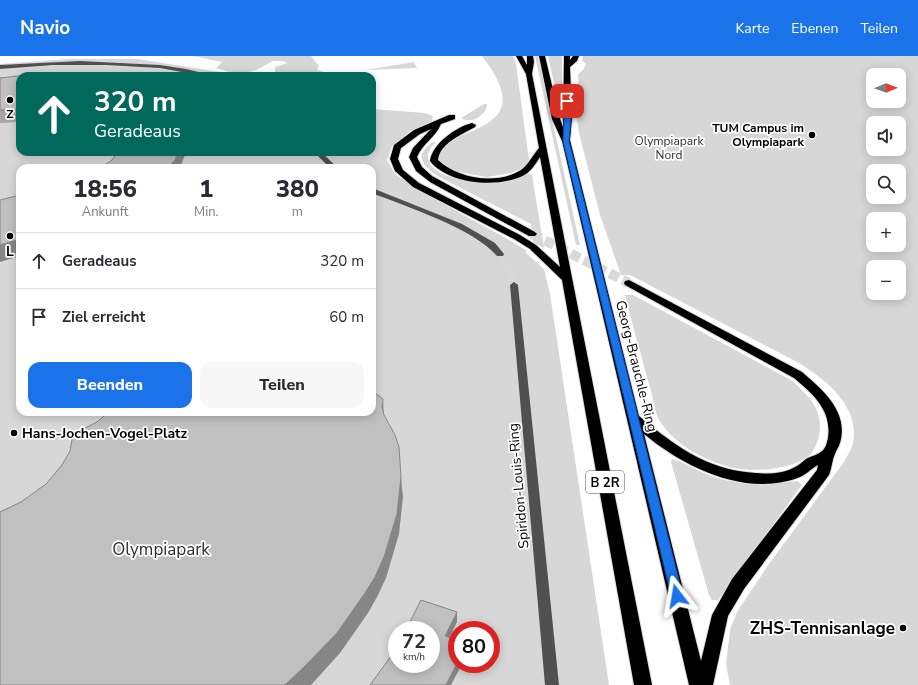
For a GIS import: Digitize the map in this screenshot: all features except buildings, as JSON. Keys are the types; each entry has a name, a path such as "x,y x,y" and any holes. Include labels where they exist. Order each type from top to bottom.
{"highway":[{"name":"B 2R","path":"519,56 529,74 643,685"},
{"path":"529,74 531,62 530,56"},
{"name":"Georg-Brauchle-Ring","path":"542,56 556,119 566,141 698,685"},
{"path":"566,141 568,119 567,56"},
{"path":"567,66 575,60 576,56"},
{"path":"452,117 412,135 397,147 394,158 399,171 416,184 533,247 567,279"},
{"path":"438,123 436,128 416,150 413,156 417,168 423,174 532,234"},
{"path":"423,143 472,125 442,143 435,151 434,161 445,171 469,178 495,179 511,176 525,171 543,148"},
{"path":"629,283 778,362 798,375 818,392 831,409 837,427 834,444 828,454 824,471 738,584 720,615 704,685"},
{"path":"634,419 675,452 702,465 728,474 753,477 776,476 797,472 810,463 828,454"}],"street":[{"path":"0,67 64,63 113,63 172,68 192,72"},
{"path":"321,156 330,164"},
{"path":"376,192 459,226 492,245 500,254"},
{"name":"Spiridon-Louis-Ring","path":"514,285 552,685"}],"green space":[{"path":"193,56 311,56 319,66 317,70 324,72 275,72 275,67 287,63 283,61 273,61 250,72 230,72 216,68 222,62"},
{"path":"482,56 513,56 516,64 529,160 523,168 511,173 487,177 452,171 439,160 443,148 454,140 484,125 496,116 502,102 499,83"},
{"path":"535,56 538,56 580,245 576,245"},
{"path":"548,56 562,56 562,110 560,110"},
{"name":"Olympiapark Nord","path":"583,56 918,56 918,685 730,685 726,664 730,630 737,612 769,564 844,462 853,443 854,430 851,417 846,406 830,386 820,377 799,363 630,275 621,275 600,215 579,133 576,111 579,104 578,74 583,70 586,64 582,61"},
{"name":"Olympiapark","path":"69,59 137,59 220,72 16,72 16,156 376,156 376,109 425,113 433,116 432,121 409,132 392,146 387,160 395,174 415,188 527,251 525,252 544,269 550,294 609,685 0,685 0,64"},
{"path":"414,62 417,68 365,70"},
{"path":"484,104 487,104 486,108 478,118 474,120 465,120 461,118"},
{"path":"433,142 436,143 431,147 428,154 430,164 437,171 448,176 476,181 502,181 513,180 528,173 532,175 544,248 533,242 531,224 441,178 430,170 423,162 422,157 426,147"},
{"path":"625,295 633,295 791,380 804,392 814,404 817,411 820,427 818,438 810,455 792,464 770,469 758,470 735,468 717,463 699,455 674,438 667,431 657,416"},
{"path":"672,459 682,462 706,474 732,482 765,484 797,481 802,485 718,600 712,600 709,595 671,462"}],"tunnel":[{"path":"532,234 629,283"},
{"path":"500,254 506,261 514,285"}],"place":[{"name":"Z","path":"10,100"},
{"name":"TUM Campus im Olympiapark","path":"812,135"},
{"name":"L","path":"10,236"},
{"name":"Hans-Jochen-Vogel-Platz","path":"14,433"},
{"name":"ZHS-Tennisanlage","path":"903,628"}],"route":[{"path":"567,101 568,119 566,141 677,596"}]}
